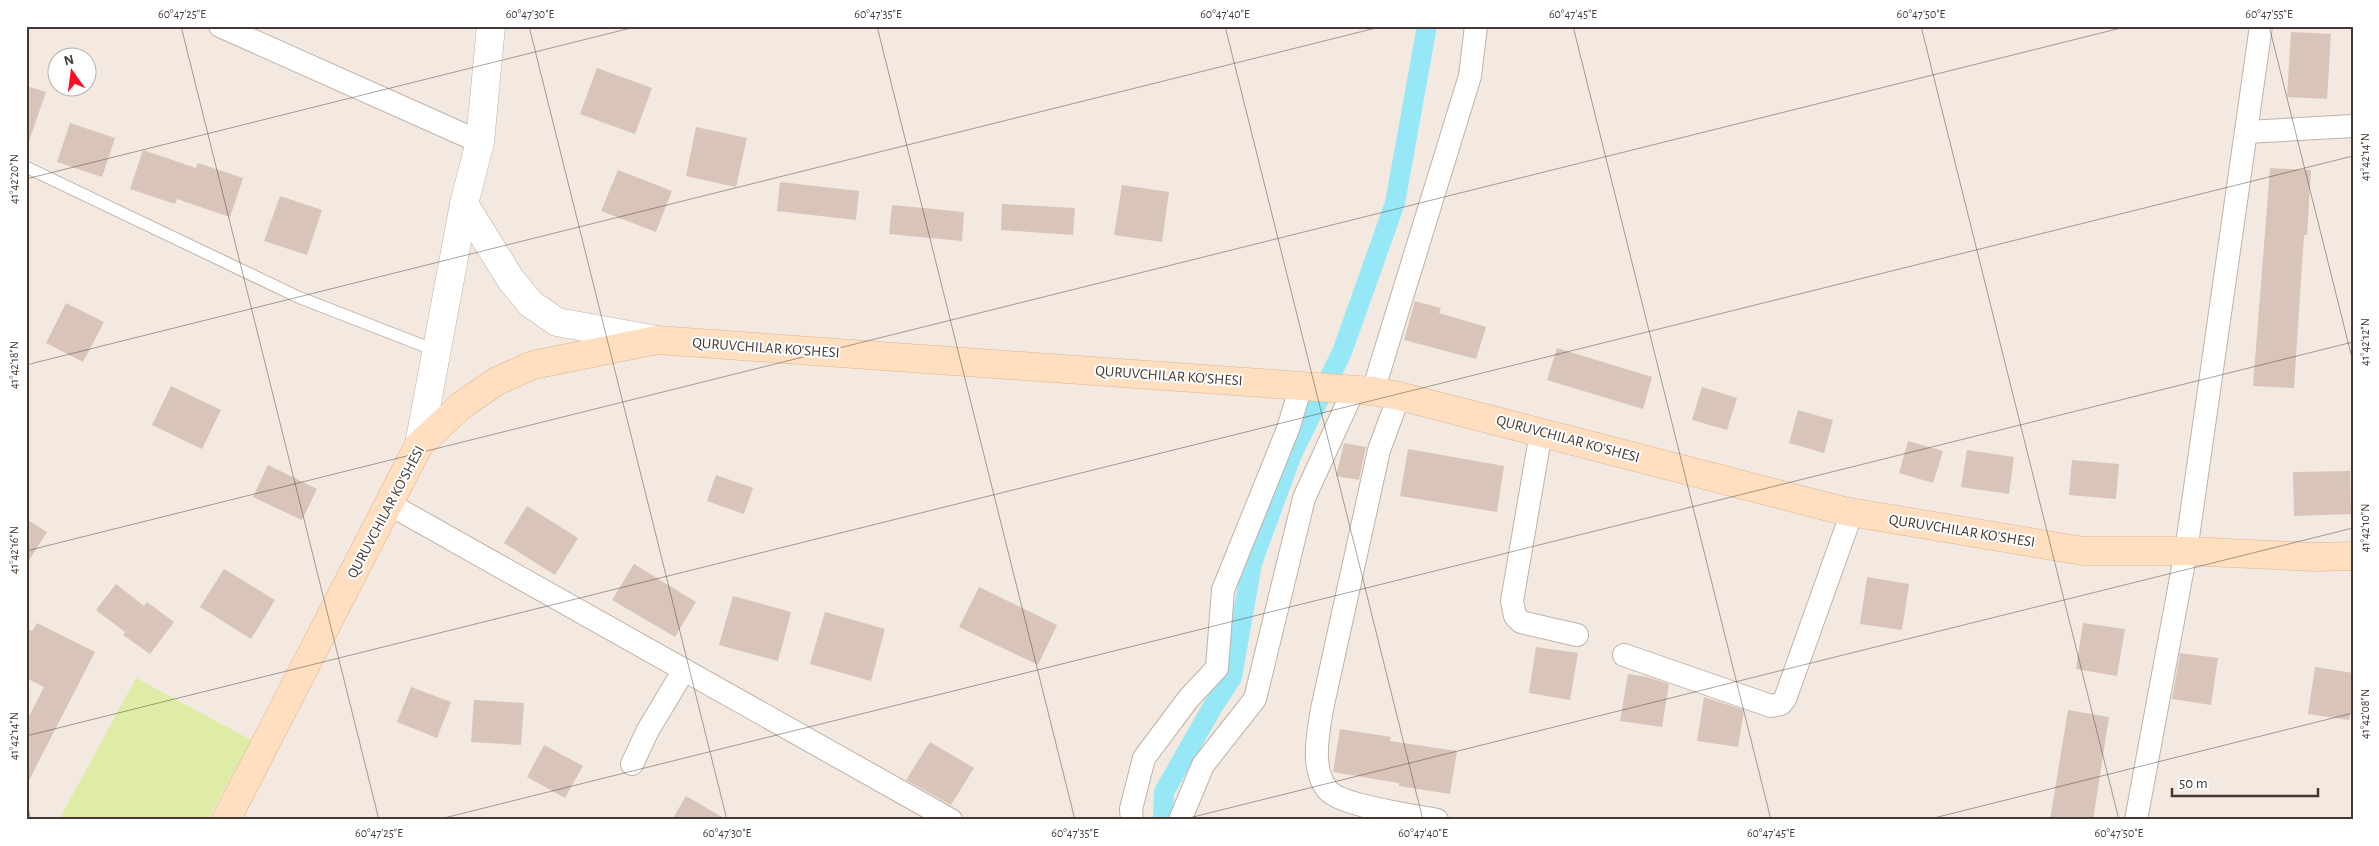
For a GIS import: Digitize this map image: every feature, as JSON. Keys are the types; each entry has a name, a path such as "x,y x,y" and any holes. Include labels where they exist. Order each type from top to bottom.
{"main road":[{"name":"QURUVCHILAR KO'SHESI","path":"226,820 419,445 462,405 497,381 533,365 657,340 1357,390 1399,396 1852,512 2083,551 2186,552 2316,557 2353,556"}],"street":[{"path":"220,26 480,142"},
{"path":"419,445 464,204 480,142 491,26"},
{"path":"1180,820 1203,765 1255,699 1304,498 1357,390 1470,76 1476,26"},
{"path":"2136,820 2186,552 2261,26"},
{"path":"2246,132 2353,126"},
{"path":"464,204 511,280 531,304 557,322 657,340"},
{"path":"1132,820 1131,808 1144,758 1189,698 1217,668 1223,590 1288,429 1308,386"},
{"path":"1399,396 1379,450 1322,709 1317,748 1321,778 1327,790 1345,801 1436,820"},
{"path":"1541,432 1512,601 1515,616 1521,622 1577,635"},
{"path":"389,504 951,820"},
{"path":"1624,655 1770,706 1781,704 1785,699 1852,512"},
{"path":"632,764 648,730 684,670"}],"lane":[{"path":"26,167 298,297 437,351"}],"green space":[{"path":"136,678 251,740 208,820 59,820"}],"building":[{"path":"2291,32 2331,34 2327,99 2287,97"},
{"path":"597,68 652,88 635,134 580,114"},
{"path":"26,86 46,92 29,141 26,141"},
{"path":"70,123 115,138 102,177 57,162"},
{"path":"696,127 747,138 736,187 686,176"},
{"path":"143,150 196,168 198,163 243,178 230,217 177,199 175,204 130,189"},
{"path":"2270,168 2311,170 2307,235 2304,235 2294,388 2253,386"},
{"path":"618,170 672,191 656,232 601,211"},
{"path":"780,182 859,191 856,220 777,211"},
{"path":"1122,185 1169,192 1162,242 1114,235"},
{"path":"280,196 322,210 307,255 264,241"},
{"path":"1002,204 1075,208 1073,235 1001,230"},
{"path":"892,205 964,212 962,241 889,234"},
{"path":"1415,301 1441,308 1439,313 1486,327 1476,359 1404,340"},
{"path":"66,303 104,322 83,362 46,343"},
{"path":"1557,348 1652,377 1643,409 1547,380"},
{"path":"171,386 221,410 202,449 152,425"},
{"path":"1702,387 1737,398 1727,430 1692,420"},
{"path":"1798,410 1833,420 1824,453 1789,443"},
{"path":"1908,441 1943,451 1933,483 1899,473"},
{"path":"1344,443 1366,447 1359,480 1336,476"},
{"path":"1408,449 1504,466 1497,512 1400,496"},
{"path":"1967,450 2014,457 2009,494 1961,487"},
{"path":"2072,460 2119,464 2116,499 2069,495"},
{"path":"268,465 317,489 302,520 253,497"},
{"path":"2350,471 2351,514 2294,516 2293,472"},
{"path":"716,475 753,488 744,514 707,501"},
{"path":"527,506 578,538 555,575 504,543"},
{"path":"26,519 47,532 26,565"},
{"path":"634,564 696,602 675,637 612,600"},
{"path":"224,569 275,600 251,639 200,607"},
{"path":"1867,577 1909,584 1902,630 1860,624"},
{"path":"116,584 144,606 147,602 174,622 150,654 123,635 125,632 96,610"},
{"path":"979,587 1057,625 1038,665 959,627"},
{"path":"733,596 791,612 778,661 719,645"},
{"path":"825,612 885,629 871,681 810,664"},
{"path":"37,623 95,652 26,786 26,722 44,687 26,678 26,628 32,631"},
{"path":"2083,623 2125,629 2117,676 2076,669"},
{"path":"1536,647 1578,653 1570,700 1529,693"},
{"path":"2180,653 2218,658 2211,705 2172,699"},
{"path":"2315,667 2353,673 2353,697 2349,720 2308,714"},
{"path":"1628,674 1647,677 1669,684 1662,727 1620,721"},
{"path":"411,687 451,702 437,738 397,722"},
{"path":"1704,697 1744,710 1738,747 1697,741"},
{"path":"474,700 524,703 521,745 471,742"},
{"path":"2068,710 2109,717 2093,820 2050,820"},
{"path":"1340,729 1391,737 1390,741 1457,751 1450,794 1399,786 1399,783 1333,772"},
{"path":"930,742 974,768 951,805 906,780"},
{"path":"544,745 583,766 565,798 527,777"},
{"path":"686,796 727,820 672,820"}],"waterway":[{"path":"1163,820 1164,792 1232,677 1252,563 1292,454 1342,352 1395,203 1427,26"}]}
